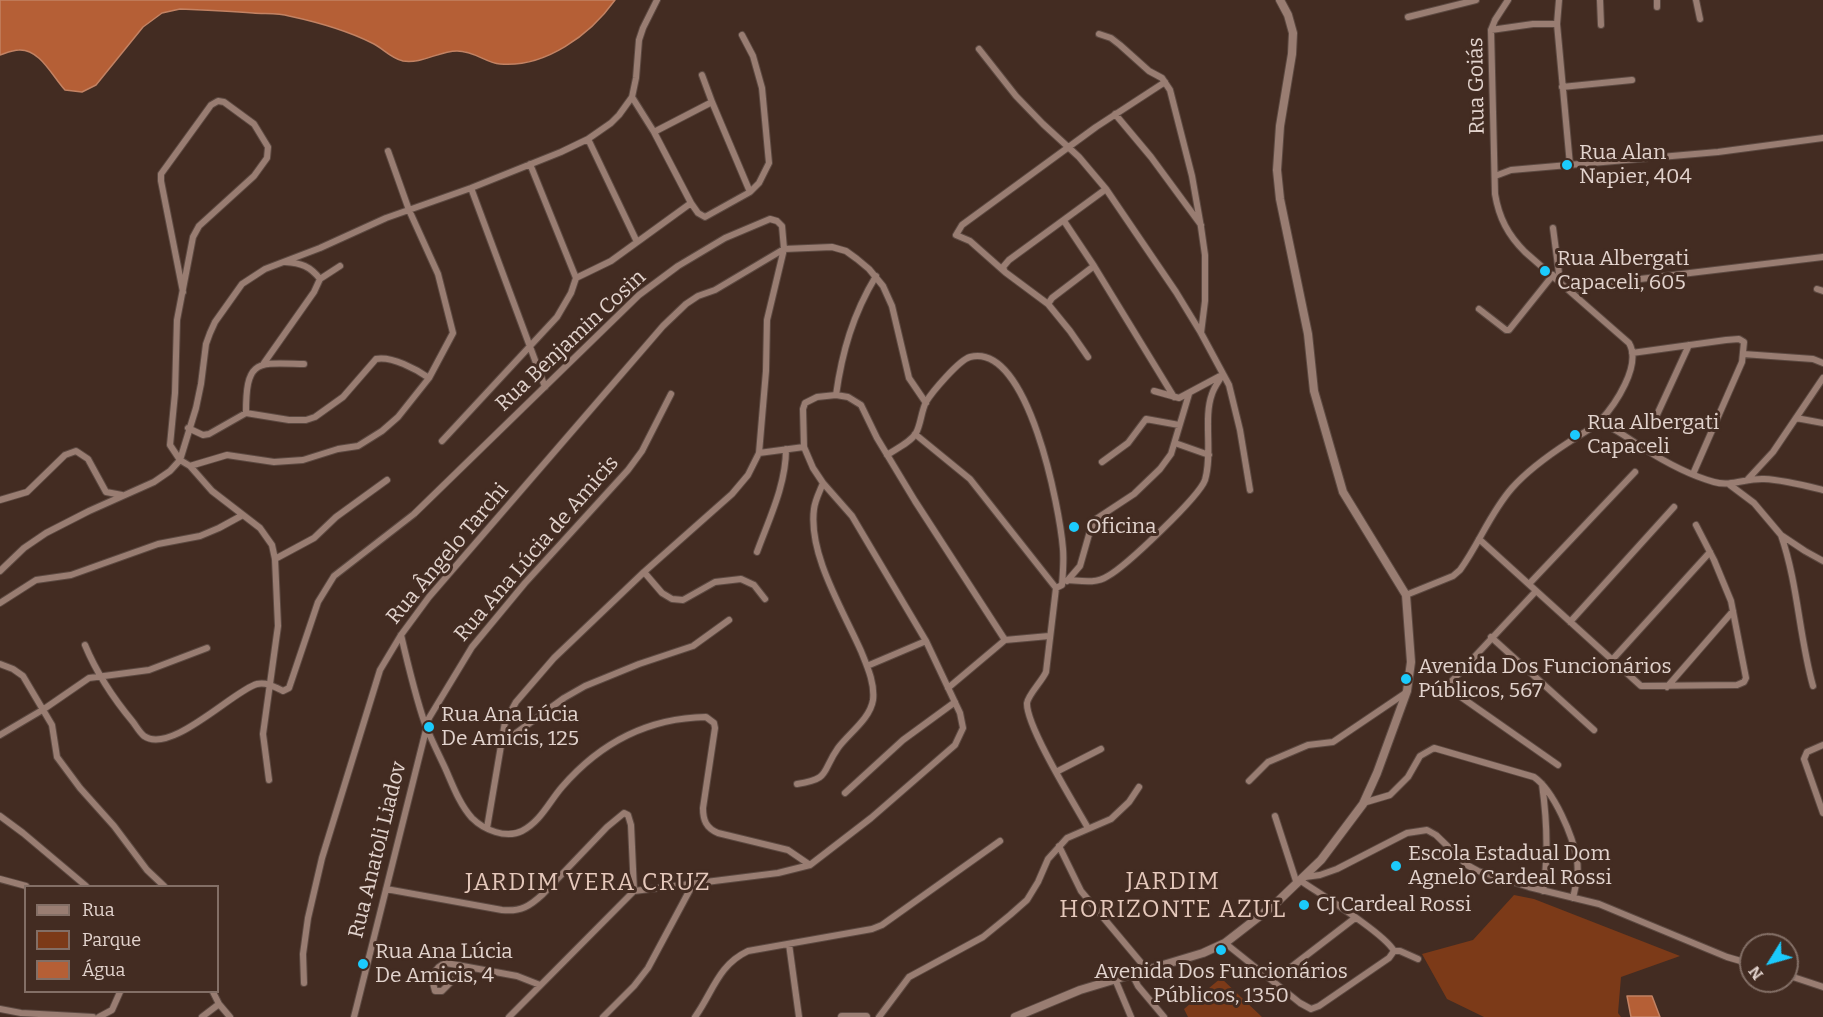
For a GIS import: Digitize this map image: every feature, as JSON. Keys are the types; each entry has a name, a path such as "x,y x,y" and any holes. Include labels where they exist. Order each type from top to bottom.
{"street":[{"path":"0,571 24,548 46,533 166,475 180,460 201,384 206,344 215,322 242,284 265,269 409,210 530,164 588,139 603,130 619,115 632,97 639,40 657,0"},
{"path":"1017,1017 1071,993 1203,953 1225,943 1274,905 1301,881 1340,837 1363,804 1407,692 1411,662 1406,595 1343,492 1314,391 1308,334 1276,170 1293,33 1288,15 1280,0"},
{"path":"1408,17 1476,0"},
{"path":"1496,0 1507,2"},
{"path":"1559,0 1557,24 1570,165"},
{"path":"1600,0 1601,25"},
{"path":"1696,0 1700,19"},
{"name":"Rua Goiás","path":"1507,2 1491,30 1497,207 1505,227 1525,252 1629,343 1632,353"},
{"path":"1491,30 1533,24 1557,24"},
{"path":"1099,34 1111,38 1165,82 1170,90 1202,226 1205,255 1205,301 1201,333"},
{"path":"632,97 654,132 698,213 705,217 750,192 759,183 769,163 762,88 753,56 742,35"},
{"path":"979,49 1016,96 1069,148 1106,189 1147,247 1201,333 1223,374 1233,399 1250,490"},
{"path":"702,75 750,192"},
{"path":"1562,87 1632,80"},
{"path":"1088,357 1048,304 970,241 956,235 962,225 1115,114 1165,82"},
{"path":"183,292 161,174 211,105 218,101 224,102 254,124 268,147 267,158 254,176 199,226 193,237 183,292 175,332 175,393 169,439 172,450 180,460 190,466 212,491 241,516 260,528 272,545 275,559 278,626 268,684 263,734 269,780"},
{"path":"654,132 712,102"},
{"path":"1115,114 1151,157 1202,226"},
{"path":"1495,176 1511,170 1718,152 1823,138"},
{"path":"588,139 637,242"},
{"path":"190,466 227,455 274,462 303,460 338,449 358,446 382,431 398,417 429,378 453,333 438,274 409,210 388,151"},
{"path":"442,441 557,317 571,293 576,278 530,164"},
{"path":"471,188 545,387"},
{"path":"1004,270 1003,267 1010,260 1106,189"},
{"path":"576,278 611,261 691,203"},
{"name":"Rua Benjamin Cosin","path":"268,684 283,691 289,688 318,602 333,576 414,514 639,295 678,266 725,238 770,219 777,221 782,226 784,249 767,320 766,371 759,453 748,475 732,494 644,572 528,686 510,712 501,744 487,828"},
{"path":"1064,221 1174,397"},
{"path":"1553,228 1560,282"},
{"path":"784,249 832,247 846,251 876,276 892,306 909,378 926,403"},
{"name":"Rua Ângelo Tarchi","path":"304,983 303,954 308,918 322,858 380,670 400,635 429,597 663,326 698,296 715,290 784,249"},
{"path":"1570,290 1607,283 1823,257"},
{"path":"282,262 300,263 311,268 320,279"},
{"path":"246,413 246,394 249,378 254,369 264,363 314,292 320,279 340,266"},
{"path":"1048,304 1052,298 1094,266"},
{"path":"1479,309 1509,330 1553,275"},
{"path":"836,395 840,365 852,324 861,300 876,276"},
{"path":"1406,595 1453,576 1460,570 1499,503 1513,487 1549,456 1598,423 1616,401 1629,375 1632,353 1739,339 1744,342 1742,362 1693,474"},
{"path":"1655,419 1689,345"},
{"path":"1743,354 1813,359 1823,363"},
{"path":"887,455 915,434 926,403 960,363 969,357 987,359 998,365 1018,385 1034,424 1052,482 1064,551 1049,636 1046,672 1040,684 1028,698 1027,705 1029,716 1056,772 1088,828"},
{"path":"188,428 202,435 209,435 246,413 289,420 306,420 315,417 343,398 376,359 383,358 419,371 429,378"},
{"path":"264,363 304,364"},
{"path":"1154,391 1179,398 1223,374"},
{"path":"1068,580 1093,582 1107,577 1122,566 1201,489 1210,461 1211,395 1223,374"},
{"path":"1747,479 1773,452 1823,378"},
{"name":"Rua Ana Lúcia de Amicis","path":"426,726 449,682 472,647 525,583 628,470 642,451 671,394"},
{"path":"1059,587 1080,566 1090,531 1096,519 1134,494 1172,454 1189,394"},
{"path":"509,1017 634,891 778,873 810,865 871,818 955,745 963,728 955,702 926,641 852,516 813,468 804,447 802,409 805,403 836,395 848,397 861,405 887,455 1005,640"},
{"path":"1796,418 1823,423"},
{"path":"1102,462 1128,443 1146,419 1179,425"},
{"path":"1598,423 1620,433 1670,464 1715,483 1730,485 1747,479 1762,478 1823,490"},
{"path":"915,434 970,478 1059,587"},
{"path":"1175,443 1209,455"},
{"path":"759,453 804,447"},
{"path":"758,552 781,485 786,464 786,449"},
{"path":"0,500 27,492 65,455 76,451 88,459 106,492 126,495"},
{"path":"1529,584 1635,472"},
{"path":"275,559 314,538 336,517 387,480"},
{"path":"797,784 820,778 839,747 869,710 873,700 872,683 867,666 814,543 814,507 823,483"},
{"path":"1730,485 1754,503 1781,535 1823,561"},
{"path":"1570,622 1674,507"},
{"path":"0,603 36,579 71,575 158,544 200,536 241,516"},
{"path":"1479,539 1641,686 1737,685 1744,682 1746,678 1733,611 1710,552 1696,525"},
{"path":"1781,535 1787,553 1813,686"},
{"path":"1612,660 1710,552"},
{"path":"644,572 663,593 672,599 683,600 715,582 741,579 754,585 765,598"},
{"path":"1536,591 1450,683 1451,690 1558,765"},
{"path":"1667,687 1733,611"},
{"path":"501,744 585,686 639,664 693,646 729,620"},
{"path":"400,635 426,726 464,807 473,819 487,828 511,834 530,826 576,772 634,731 658,722 706,717 714,723 715,728 703,808 706,825 718,832 788,850 810,865"},
{"path":"948,688 1005,640 1049,636"},
{"path":"1491,637 1594,730"},
{"path":"867,666 926,641"},
{"path":"85,645 97,667 99,676 145,737 155,740 201,722 257,684 268,684"},
{"path":"0,735 44,709 89,678 134,674 207,648"},
{"path":"0,664 23,676 52,724 54,747 63,766 114,826 147,870 163,885"},
{"path":"1249,781 1268,762 1308,745 1333,741 1407,692"},
{"path":"845,793 903,740 955,702"},
{"name":"Rua Anatoli Liadov","path":"354,1017 426,726"},
{"path":"1823,745 1807,752 1804,759 1823,813"},
{"path":"1363,804 1390,795 1408,777 1420,756 1428,749 1434,748 1524,773 1542,782 1560,811 1577,860 1573,898"},
{"path":"1056,772 1101,749"},
{"path":"1542,782 1548,833 1547,867 1543,891"},
{"path":"879,1017 909,977 983,937 1027,900 1048,859 1059,846 1067,838 1111,819 1130,802 1139,787"},
{"path":"386,889 502,910 521,910 543,894 624,813 628,815 631,825 634,891"},
{"path":"0,816 85,885"},
{"path":"1275,816 1301,881 1355,918 1389,944 1394,951"},
{"path":"1301,881 1337,869 1407,833 1427,830 1478,871 1543,891 1599,904 1739,960"},
{"path":"695,1017 730,961 747,951 872,929 882,925 1000,841"},
{"path":"1059,846 1081,891 1148,971"},
{"path":"0,879 24,885"},
{"path":"603,1017 634,986 648,968 693,884"},
{"path":"1273,981 1355,918"},
{"path":"1225,943 1300,1003 1311,1009 1319,1006 1389,958 1394,951"},
{"path":"789,944 799,1017"},
{"path":"1394,951 1400,951 1418,959"},
{"path":"466,967 442,992 435,991 433,978 439,966 446,963 517,976 540,985"},
{"path":"1132,974 1138,986 1164,1017"},
{"path":"1115,979 1131,1017"},
{"path":"1799,979 1823,987"},
{"path":"99,1017 111,1010 120,993"},
{"path":"214,993 230,1017"},
{"path":"202,1017 219,1004"},
{"path":"0,1009 21,1013 93,1017"},
{"path":"842,1017 866,1017"}],"green space":[{"path":"1514,895 1534,899 1680,956 1621,977 1618,1013 1621,1017 1484,1017 1447,999 1422,954 1473,940"},
{"path":"1221,978 1262,1017 1188,1017 1184,1009"}],"water":[{"path":"0,0 615,0 593,25 565,47 550,55 517,64 495,63 457,51 417,61 403,61 352,34 300,18 276,14 180,9 162,13 143,27 96,85 82,92 65,90 45,64 33,54 19,50 0,55"},
{"path":"1627,996 1652,996 1660,1017 1631,1017"}],"place":[{"name":"Rua Alan Napier, 404","path":"1567,165"},
{"name":"Rua Albergati Capaceli, 605","path":"1545,271"},
{"name":"Rua Albergati Capaceli","path":"1575,435"},
{"name":"Oficina","path":"1074,527"},
{"name":"Avenida Dos Funcionários Públicos, 567","path":"1406,679"},
{"name":"Rua Ana Lúcia De Amicis, 125","path":"429,727"},
{"name":"Escola Estadual Dom Agnelo Cardeal Rossi","path":"1396,866"},
{"name":"CJ Cardeal Rossi","path":"1304,905"},
{"name":"Avenida Dos Funcionários Públicos, 1350","path":"1221,950"},
{"name":"Rua Ana Lúcia De Amicis, 4","path":"363,964"}],"district":[{"name":"JARDIM VERA CRUZ","path":"588,883"},
{"name":"JARDIM HORIZONTE AZUL","path":"1173,896"}]}
